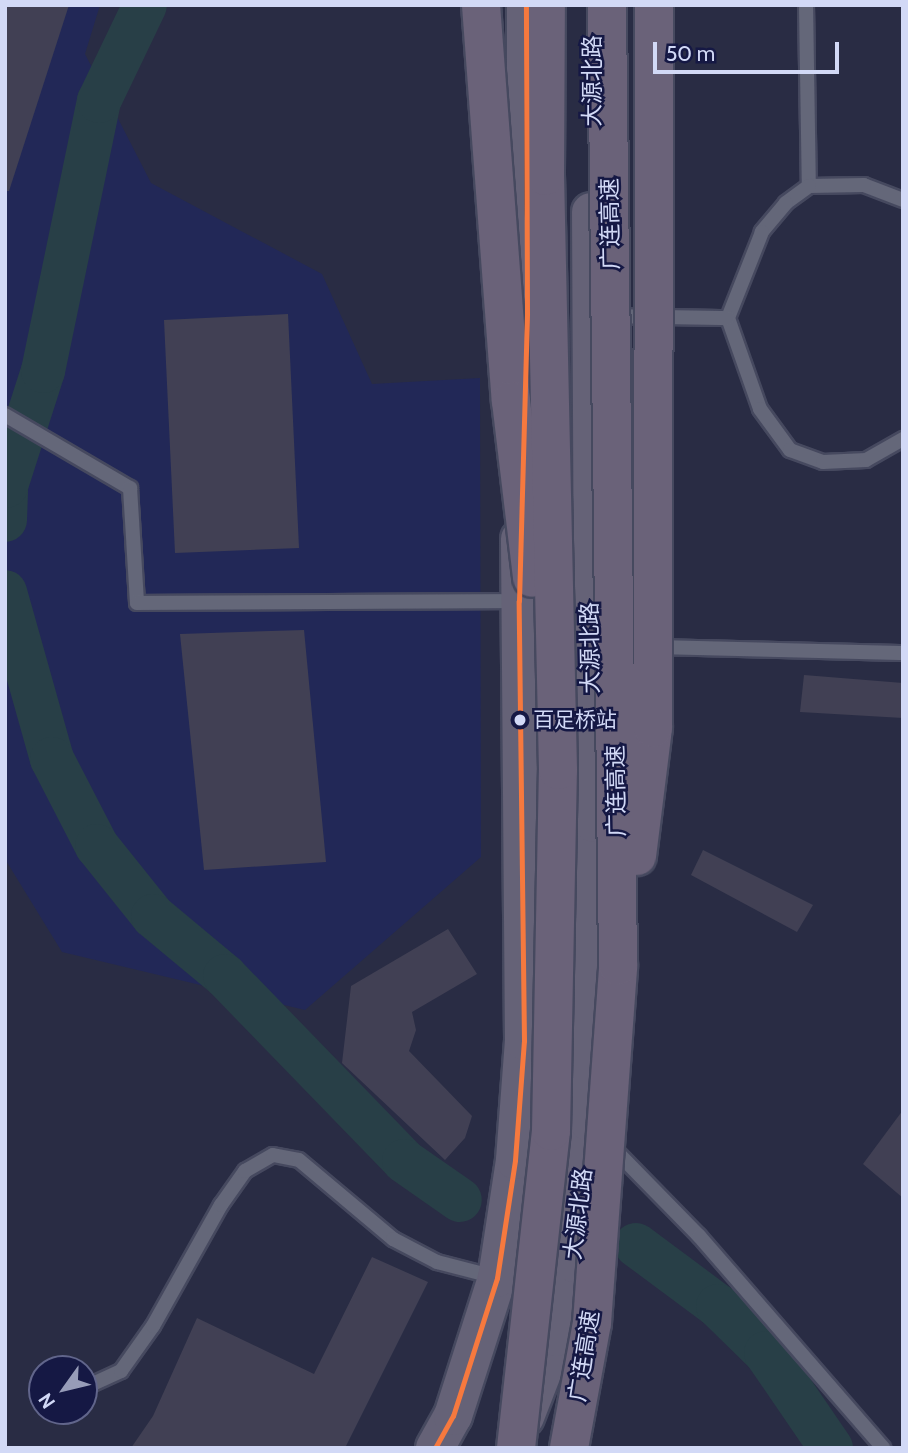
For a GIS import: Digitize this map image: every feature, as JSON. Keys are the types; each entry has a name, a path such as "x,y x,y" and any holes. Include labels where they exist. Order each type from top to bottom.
{"highway":[{"path":"481,5 511,401 558,798"},
{"path":"514,1448 551,1131 558,798 545,176 546,5"},
{"name":"广连高速","path":"569,1448 592,1323 618,966 607,5"},
{"path":"611,1056 653,728 654,5"}],"main road":[{"path":"435,1448 453,1416 497,1278 515,1160 524,1041 519,601 527,313 526,5"},
{"name":"大源北路","path":"514,1448 556,1337 574,1263 589,1122 594,837 578,315 592,5"}],"lane":[{"path":"806,5 809,186"},
{"path":"903,200 864,184 809,186 786,203 762,232 728,318 760,409 790,450 823,462 866,460 903,439"},
{"path":"527,313 728,318"},
{"path":"5,415 130,488 137,603 519,601"},
{"path":"589,646 903,653"},
{"path":"589,1122 699,1236 883,1448"},
{"path":"98,1382 121,1371 153,1326 245,1171 273,1155 299,1160 393,1239 437,1262 497,1278"}],"shaded area":[{"path":"5,5 100,5 85,54 151,183 322,274 372,384 480,378 481,857 305,1010 62,952 5,859"}],"building":[{"path":"5,5 69,5 9,191 5,191"},
{"path":"288,314 299,548 175,553 164,320"},
{"path":"304,630 326,862 204,870 180,634"},
{"path":"804,675 903,683 903,718 800,712"},
{"path":"703,850 813,905 797,932 691,875"},
{"path":"448,929 477,974 412,1012 416,1030 409,1051 472,1116 465,1138 445,1160 342,1063 351,986"},
{"path":"903,1110 903,1198 863,1164"},
{"path":"372,1257 428,1282 345,1448 131,1448 153,1416 197,1318 314,1374"}],"waterway":[{"path":"5,520 6,486 43,371 99,101 145,5"},
{"path":"5,592 52,759 97,846 153,916 225,976 404,1161 460,1200"},
{"path":"636,1245 718,1306 766,1353 831,1448"}],"transit line":[{"path":"435,1448 453,1416 497,1278 515,1160 524,1041 519,601 527,313 526,5"}],"place":[{"name":"百足桥站","path":"520,720"}]}
